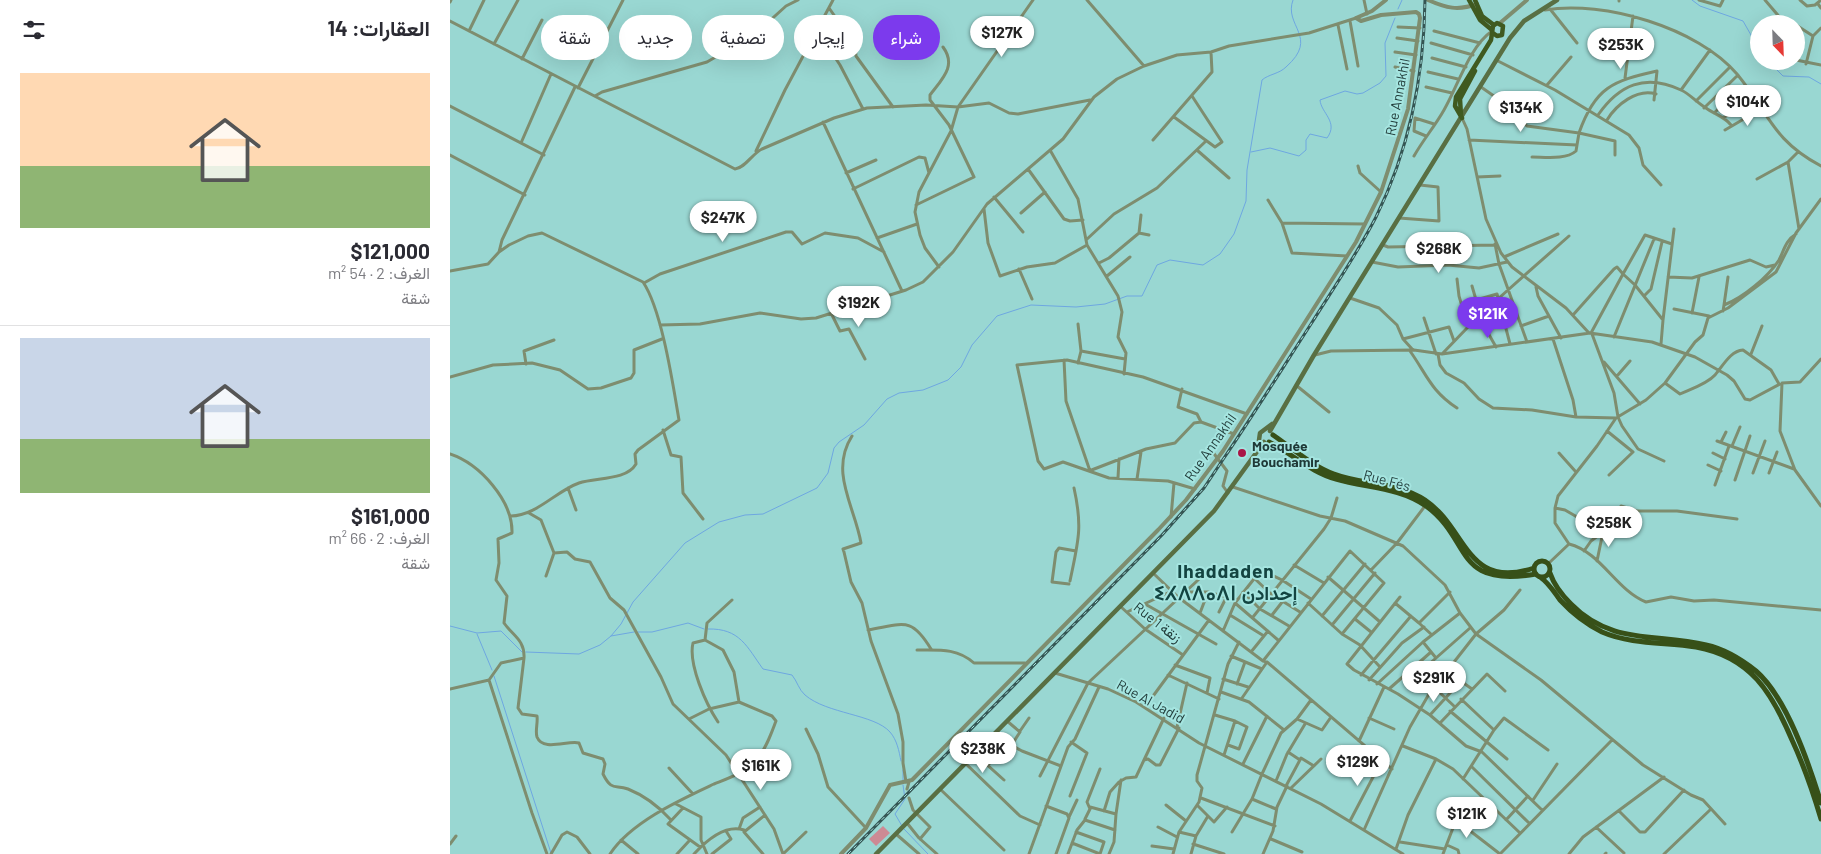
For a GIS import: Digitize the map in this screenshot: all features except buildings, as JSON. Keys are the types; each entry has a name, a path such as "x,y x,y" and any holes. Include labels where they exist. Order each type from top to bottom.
{"highway":[{"name":"Rue Fés","path":"1270,432 1336,475 1392,487 1424,499 1447,521 1470,555 1479,564 1496,571 1512,572 1534,568"},
{"name":"Rue Fés","path":"1267,442 1320,473 1334,479 1410,496 1425,506 1446,528 1464,556 1478,569 1503,576 1538,576"},
{"path":"1821,803 1804,756 1780,702 1757,672 1733,656 1707,645 1625,635 1598,624 1575,608 1565,598 1550,573 1549,563 1538,561 1534,568 1538,576 1571,611 1603,632 1624,639 1707,650 1724,656 1747,670 1767,690 1776,704 1800,758 1821,819"},
{"path":"1538,576 1550,573"}],"main road":[{"path":"1470,0 1484,24 1496,29"},
{"path":"876,854 1153,573 1233,487 1258,449 1267,442 1274,423 1314,355 1514,31 1524,21 1557,0"},
{"path":"1476,2 1482,16 1496,29"},
{"path":"1462,118 1455,106 1456,97 1496,29"},
{"path":"1258,449 1262,431 1270,432"},
{"name":"Rue Fés","path":"1260,438 1267,442"}],"street":[{"path":"470,31 484,0"},
{"path":"494,44 518,0"},
{"path":"499,252 502,240 576,87 623,0"},
{"path":"595,96 602,92 707,62 755,34 788,4 798,0"},
{"path":"825,15 833,0"},
{"path":"939,267 922,242 917,224 916,205 920,190 930,174 951,130 958,107 1033,0"},
{"path":"1087,0 1144,66"},
{"path":"1364,0 1367,14"},
{"path":"660,325 700,324 760,313 801,319 816,318 902,291 923,282 939,267 970,231 984,208 994,197 1063,139 1091,100 1117,79 1144,66 1177,56 1211,52 1229,46 1305,34 1338,25 1367,14 1380,2 1386,0"},
{"path":"1414,156 1480,43 1527,0"},
{"path":"1699,0 1720,6 1723,0"},
{"path":"1765,0 1778,15"},
{"path":"1800,0 1807,6 1818,4 1821,0"},
{"path":"1430,1 1463,9 1472,6 1476,2"},
{"path":"1818,4 1821,8"},
{"path":"829,8 855,45 856,56 893,107"},
{"path":"1550,9 1577,43"},
{"path":"1539,11 1550,9 1596,9 1633,16 1679,32 1710,49 1738,75 1777,134 1798,152 1821,166"},
{"path":"1356,18 1362,21 1381,15 1417,12 1420,16 1420,28 1398,27"},
{"path":"1625,78 1633,16"},
{"path":"1350,20 1358,66"},
{"path":"450,21 735,169 742,167 756,152 802,60"},
{"path":"522,59 541,22"},
{"path":"1338,25 1347,69"},
{"name":"Rue Annakhil","path":"906,782 1171,517 1195,488 1234,434 1347,256 1381,192 1406,117 1420,28"},
{"path":"1821,28 1814,34 1806,64 1821,65"},
{"path":"1805,30 1821,36"},
{"path":"1434,32 1480,43"},
{"path":"1397,38 1418,40"},
{"path":"1430,43 1473,55"},
{"path":"916,205 974,177 951,130 930,100 930,95 950,62 949,56 943,47"},
{"path":"1681,90 1710,49"},
{"path":"1153,140 1174,118 1212,70 1211,52"},
{"path":"1395,52 1416,55"},
{"path":"1546,85 1571,57"},
{"path":"1432,58 1466,67"},
{"path":"837,60 863,109"},
{"path":"1496,60 1546,85 1588,111 1607,120 1636,142 1643,165 1661,185"},
{"path":"1395,67 1414,71"},
{"path":"1696,101 1730,67"},
{"path":"1532,156 1552,158 1573,154 1576,151 1579,133 1588,111 1609,86 1625,78 1657,71 1658,82 1654,100"},
{"path":"1428,72 1458,79"},
{"path":"521,143 552,74"},
{"path":"1704,108 1738,75"},
{"path":"1598,116 1612,97 1622,90 1636,84 1658,82 1681,90 1704,108 1723,118 1731,126"},
{"path":"1480,86 1501,101 1527,126 1614,140 1616,142 1615,155"},
{"path":"1426,87 1452,93"},
{"path":"1714,114 1727,102 1720,92"},
{"path":"1607,120 1623,102 1647,93 1656,94"},
{"path":"1174,118 1206,142 1217,147 1222,141 1192,96"},
{"path":"1723,118 1754,99"},
{"path":"756,152 823,122 863,109 934,106 958,107 989,103 1009,113 1018,114 1091,100"},
{"path":"1524,123 1531,104"},
{"path":"450,106 544,155"},
{"path":"1725,130 1761,109"},
{"path":"1426,136 1414,131 1416,118 1434,124"},
{"path":"1462,118 1469,140 1486,219 1499,264 1527,342"},
{"path":"823,122 902,291"},
{"path":"1469,140 1577,145"},
{"path":"1086,240 1114,214 1158,188 1206,142"},
{"path":"1050,150 1078,199 1087,245 1118,296 1122,312 1118,337 1126,353 1124,374"},
{"path":"1198,151 1229,178"},
{"path":"1756,179 1788,162 1798,152"},
{"path":"450,155 525,195"},
{"path":"853,189 919,157 924,157 930,174"},
{"path":"846,173 876,160"},
{"path":"1788,162 1799,230"},
{"path":"1358,166 1360,173 1381,192"},
{"path":"1028,169 1065,220 1083,220"},
{"path":"1477,177 1500,176"},
{"path":"1399,218 1438,222 1439,188 1420,185"},
{"path":"1021,213 1045,192"},
{"path":"994,197 1023,232"},
{"path":"1724,305 1766,276 1775,265 1786,244 1799,230 1821,199"},
{"path":"1268,200 1282,223 1292,253 1347,256"},
{"path":"984,208 988,243 1000,276 1019,269 1056,263 1087,245"},
{"path":"1099,263 1109,258 1139,233 1141,215"},
{"path":"1282,223 1365,224"},
{"path":"877,238 917,224"},
{"path":"1661,344 1674,229"},
{"path":"644,283 665,273 786,232 792,232 802,244 825,233 858,238 884,252"},
{"path":"450,271 488,264 499,252 520,239 542,233 644,283 660,325 679,419 636,451 636,464 632,470 620,475 590,480 568,488 528,512 511,516"},
{"path":"1139,233 1149,235"},
{"path":"1674,309 1710,316 1724,311 1776,272 1796,233"},
{"path":"1504,257 1558,234"},
{"path":"1591,334 1645,235 1672,244"},
{"path":"1478,308 1499,300 1569,236"},
{"path":"1614,338 1654,239"},
{"path":"1644,296 1651,289 1662,242"},
{"path":"1383,245 1388,247 1495,245"},
{"path":"1495,245 1507,262 1573,315 1591,334 1616,401 1617,418 1638,449 1664,461"},
{"path":"1107,276 1130,257"},
{"path":"1668,276 1698,277 1750,260 1766,267 1775,265"},
{"path":"1372,262 1398,267 1448,265 1479,268 1507,262"},
{"path":"1573,315 1614,269 1617,268 1635,285 1663,320"},
{"path":"1019,269 1032,300"},
{"path":"1692,313 1698,277"},
{"path":"1724,311 1728,277"},
{"path":"1439,354 1454,342 1468,326 1459,296 1457,279"},
{"path":"1536,285 1561,338"},
{"path":"1472,286 1483,324 1496,346"},
{"path":"1476,300 1496,293 1510,344"},
{"path":"1350,298 1379,308 1397,325 1403,339 1424,370 1431,386 1457,408"},
{"path":"831,313 840,331 849,329 865,359"},
{"path":"1521,326 1549,316"},
{"path":"1710,316 1703,335 1695,342 1688,355 1665,383 1640,404 1617,418 1560,492 1555,508 1557,528 1569,546 1584,551 1629,590 1646,602 1671,597 1694,601 1714,600 1821,610"},
{"path":"1424,318 1439,354 1440,365 1446,373 1464,383 1479,399 1490,406 1502,410 1532,410 1576,417 1617,418"},
{"path":"1078,324 1081,351 1078,363"},
{"path":"1750,354 1762,326"},
{"path":"1403,339 1450,327 1454,342"},
{"path":"1314,355 1332,352 1412,350 1439,354 1591,334 1661,344 1688,355 1719,370 1734,381 1747,400 1756,398 1781,384 1800,382 1821,360"},
{"path":"450,377 492,365 526,364 548,366 560,370 583,387 598,389 631,378 634,373 634,350 662,339"},
{"path":"1553,339 1573,400 1576,417"},
{"path":"526,364 524,351 554,340"},
{"path":"1665,383 1680,394 1710,379 1737,350 1743,350 1750,354 1771,370 1781,384 1779,428 1795,470 1821,506"},
{"path":"1081,351 1125,359"},
{"path":"1195,488 1174,482 1118,478 1063,462 1044,468 1039,464 1017,368 1018,365 1064,360 1182,389 1247,414"},
{"path":"1064,360 1066,402 1089,471"},
{"path":"1602,360 1640,404"},
{"path":"1617,376 1630,361"},
{"path":"1296,385 1329,412"},
{"path":"1182,389 1178,407 1197,414 1201,422"},
{"path":"1089,471 1146,449 1175,443 1192,424 1201,422 1234,434"},
{"path":"1715,485 1740,427"},
{"path":"663,430 671,455 681,457 683,493 703,518"},
{"path":"1228,431 1211,444 1211,450 1226,468 1228,474 1223,487 1228,493"},
{"path":"1607,431 1633,452 1609,475"},
{"path":"1721,442 1726,432"},
{"path":"852,436 845,448 842,462 846,494 861,543 843,549 851,582 862,603 868,630 898,714 903,742 903,763 908,789"},
{"path":"1734,480 1750,436"},
{"path":"1716,441 1795,470"},
{"path":"1754,473 1765,441"},
{"path":"1137,479 1141,452"},
{"path":"1769,473 1777,452"},
{"path":"1559,453 1576,472"},
{"path":"450,454 469,462 487,479 511,516 512,533 498,539 500,563 496,580 507,596 504,622 523,644 525,650 518,708 522,714 537,716 537,735 539,740 547,744 579,742 583,753 603,759 605,764 603,774 610,784 617,788 629,789 662,811 670,819"},
{"path":"1713,454 1725,459"},
{"path":"1118,478 1119,459"},
{"path":"1708,466 1721,471"},
{"path":"1171,517 1174,482"},
{"path":"1233,487 1345,521 1398,543 1423,562 1450,592 1460,613 1476,634 1541,680 1642,765 1693,797 1703,800 1725,824"},
{"path":"568,488 576,510"},
{"path":"1074,488 1080,523 1076,551 1070,583 1052,582 1056,552 1059,548 1076,551"},
{"path":"1251,628 1260,609 1331,518 1337,498"},
{"path":"1371,570 1398,543 1425,506"},
{"path":"1584,551 1591,541 1603,532 1621,506 1638,511 1677,511 1737,519"},
{"path":"1555,508 1564,510 1603,532"},
{"path":"528,512 541,520 554,553 546,576"},
{"path":"1597,561 1603,532"},
{"path":"1549,563 1569,546"},
{"path":"554,553 567,552 575,559 588,560 610,598 625,612 656,668 673,704 724,752 778,837 783,854 806,832"},
{"path":"1241,698 1262,669 1278,640 1349,552 1375,573 1384,584 1342,634"},
{"path":"1322,616 1365,564"},
{"path":"1294,565 1324,583"},
{"path":"1040,776 1088,683 1213,566"},
{"path":"1223,631 1236,602 1261,570 1282,580 1311,599"},
{"path":"1153,573 1178,597 1265,661 1392,769"},
{"path":"1332,625 1375,573"},
{"path":"1254,578 1271,594 1300,612"},
{"path":"1328,578 1379,621"},
{"path":"1364,830 1420,709 1476,634 1504,610 1520,590"},
{"path":"1127,612 1172,591"},
{"path":"1184,592 1208,592 1227,596 1278,640"},
{"path":"1200,613 1208,592"},
{"path":"1243,592 1260,609 1290,626"},
{"path":"1419,623 1450,592"},
{"path":"1218,612 1227,596"},
{"path":"1400,597 1360,645 1347,664 1369,680 1390,689 1430,715 1466,746 1482,752 1542,810"},
{"path":"704,640 706,627 712,616 732,600"},
{"path":"1272,615 1283,601"},
{"path":"1308,603 1342,634 1360,645 1380,667"},
{"path":"1395,603 1432,635"},
{"path":"1145,604 1216,644"},
{"name":"Rue 1 زنقة","path":"1120,606 1145,629 1183,656"},
{"path":"1377,684 1460,613"},
{"path":"1230,615 1264,636"},
{"path":"1361,675 1411,616"},
{"path":"1355,619 1371,632"},
{"path":"1145,707 1209,620"},
{"path":"868,630 910,625 918,629 932,650"},
{"path":"1369,680 1402,643 1424,627"},
{"path":"1419,673 1470,628"},
{"path":"1251,652 1268,631"},
{"path":"718,722 702,694 692,647 694,642 704,640 722,650 734,672 739,702"},
{"path":"1173,854 1179,832 1201,798 1202,788 1196,776 1231,656 1239,642"},
{"path":"1424,642 1436,658"},
{"path":"917,650 964,654 974,663 1025,663"},
{"path":"1390,689 1431,652"},
{"path":"1231,656 1262,669"},
{"path":"450,689 489,680 501,663 525,657"},
{"path":"1237,684 1245,662"},
{"path":"1175,665 1210,678 1207,693"},
{"path":"1414,668 1455,707"},
{"path":"1448,672 1472,689"},
{"name":"Rue Al Jadid","path":"1054,673 1099,687 1145,707 1206,746 1288,787 1350,821 1403,854"},
{"path":"1440,723 1487,674 1505,691"},
{"path":"1168,675 1219,699"},
{"path":"1224,679 1248,687"},
{"path":"489,680 547,854"},
{"path":"1430,715 1461,681"},
{"path":"1144,760 1159,765 1178,727 1187,683"},
{"path":"1029,854 1060,766 1099,687"},
{"path":"1359,741 1384,687"},
{"path":"1221,692 1241,698 1284,730"},
{"path":"1461,699 1494,730"},
{"path":"1232,832 1252,799 1284,730 1298,719 1311,700"},
{"path":"610,854 621,840 662,811 738,773 758,757 776,722 773,717 739,702 710,709 689,719"},
{"path":"1450,711 1507,759"},
{"path":"1214,715 1235,721 1246,727 1239,749 1228,745"},
{"path":"1243,764 1267,716"},
{"path":"1298,719 1305,724 1323,730 1331,717"},
{"path":"1012,746 1029,718"},
{"path":"1104,811 1110,792 1122,780 1136,777 1164,718"},
{"path":"1369,718 1394,729"},
{"path":"1464,779 1494,730 1506,718 1548,750"},
{"path":"1007,721 1020,731"},
{"path":"1224,755 1235,721"},
{"path":"1276,781 1288,752 1305,724"},
{"path":"806,729 818,754 828,787 866,828"},
{"path":"993,735 1012,746 1060,766"},
{"path":"1443,854 1456,820 1500,854 1612,740"},
{"path":"1070,796 1086,754 1085,751 1071,742"},
{"path":"1404,746 1436,759 1453,769 1520,833"},
{"path":"1288,752 1314,766"},
{"path":"975,754 1004,780"},
{"path":"988,765 996,756"},
{"path":"1288,787 1321,759"},
{"path":"1396,850 1408,816 1436,759"},
{"path":"1263,854 1275,826 1276,809 1300,760"},
{"path":"1350,821 1382,760"},
{"path":"966,763 1020,816 1040,825"},
{"path":"1533,800 1557,764"},
{"path":"1472,767 1530,823"},
{"path":"669,768 693,794"},
{"path":"1100,769 1087,802 1090,807 1116,814"},
{"path":"1569,854 1584,836 1664,778"},
{"path":"1109,854 1114,842 1116,814 1122,780"},
{"path":"841,854 866,828 890,785 906,782"},
{"path":"940,788 1004,850"},
{"path":"1619,811 1642,832 1684,790"},
{"path":"1506,820 1528,796"},
{"path":"909,798 911,806 916,813 930,826 920,840"},
{"path":"1201,798 1275,826"},
{"path":"1252,799 1276,809"},
{"path":"1056,854 1068,818 1077,800"},
{"path":"675,804 701,817 701,845 707,854"},
{"path":"1166,805 1186,821"},
{"path":"1197,805 1213,821 1217,821 1227,807"},
{"path":"1046,806 1067,814 1068,818"},
{"path":"739,828 743,818 760,807"},
{"path":"1069,854 1076,832 1085,820 1090,807"},
{"path":"684,808 670,819 668,824 689,841 701,845"},
{"path":"1664,854 1711,808"},
{"path":"744,830 765,815"},
{"path":"1191,854 1196,836 1208,816"},
{"path":"1085,820 1115,830"},
{"path":"906,824 920,840 937,854"},
{"path":"1158,827 1177,837"},
{"path":"1596,827 1624,853"},
{"path":"694,854 701,845 726,831 739,828 744,830 745,834 763,854"},
{"path":"712,854 730,839 726,831"},
{"path":"551,854 562,835 567,832 577,837 590,854"},
{"path":"1072,843 1100,854 1104,842 1076,832"},
{"path":"1179,832 1196,836"},
{"path":"896,834 919,854"},
{"path":"450,844 456,836"},
{"path":"1271,839 1302,852"},
{"path":"621,840 638,854"},
{"path":"677,854 689,841"},
{"path":"1400,842 1446,847 1458,850 1459,854"},
{"path":"1193,844 1212,852 1224,854"},
{"path":"1152,846 1174,849"}],"shaded area":[{"path":"883,826 890,833 876,846 869,839"}],"waterway":[{"path":"526,652 579,654 600,645 611,636 621,624 633,602 685,543 719,522 745,515 763,514 817,488 828,473 834,448 839,442 864,425 887,399 899,393 923,390 948,380 961,367 972,345 997,316 1031,305 1076,307 1105,304 1127,296 1142,296 1157,265 1170,260 1203,265 1220,254 1234,234 1246,201 1247,170 1262,80 1286,67 1296,57 1300,48 1301,39 1292,17 1293,0"},
{"path":"1398,9 1402,0"},
{"path":"1692,0 1700,6 1743,21 1750,33"},
{"path":"1251,152 1270,148 1299,156 1306,150 1306,140 1310,134 1327,138 1331,127 1320,100 1345,91 1357,94 1363,93 1380,83 1386,76 1385,43 1395,18"},
{"path":"1777,70 1783,76 1809,77 1821,84"},
{"path":"638,632 652,632 688,623 704,629"},
{"path":"450,626 477,633 501,631 522,652"},
{"path":"708,629 735,635 747,646 763,669 792,675 803,693 814,701 883,726 894,739 901,761"},
{"path":"611,636 634,632"},
{"path":"477,634 492,670"},
{"path":"494,676 551,853"},
{"path":"903,770 903,781"},
{"path":"902,826 895,814 905,799 903,785"},
{"path":"904,829 928,854"}],"railway":[{"path":"848,854 1162,535 1204,488 1345,271 1369,231 1388,191 1398,165 1413,111 1422,56 1425,0"}],"place":[{"name":"Mosquée Bouchamir","path":"1242,453"}],"district":[{"name":"Ihaddaden ⵉⵃⴷⴷⴰⴷⵏ إحدادن","path":"1226,581"}]}
